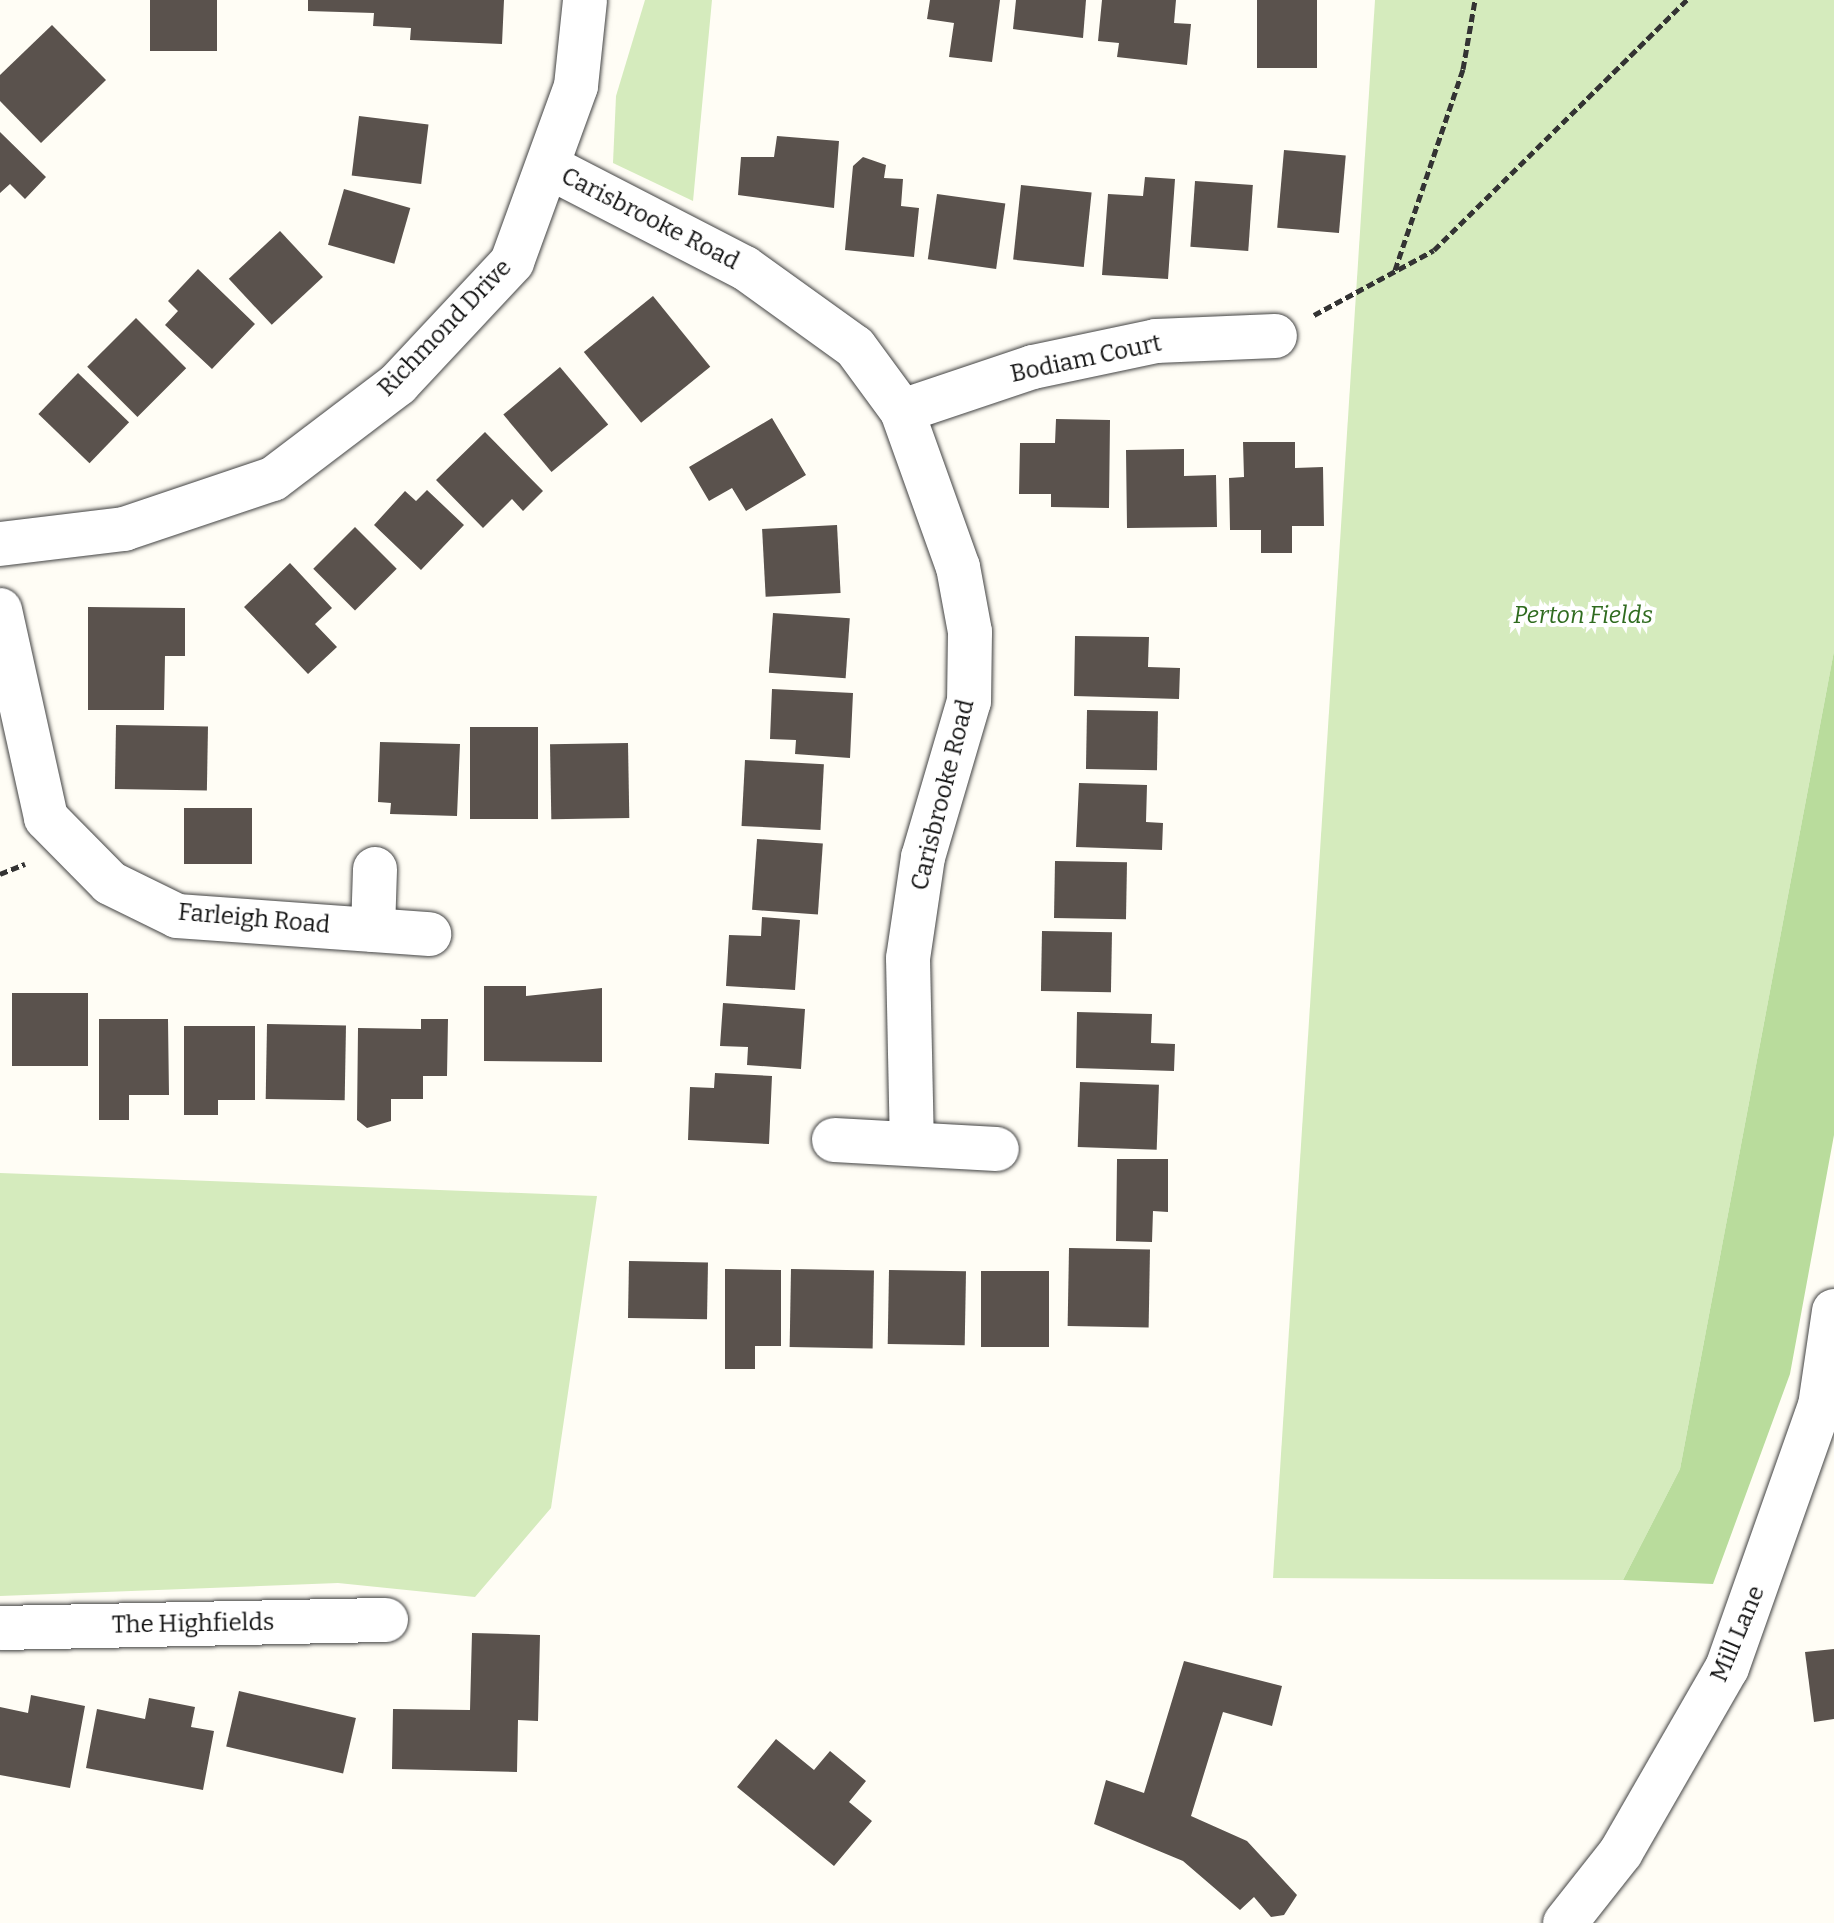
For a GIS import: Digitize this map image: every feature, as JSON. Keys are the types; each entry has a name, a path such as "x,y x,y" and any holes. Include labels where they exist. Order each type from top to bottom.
{"street":[{"name":"Richmond Drive","path":"0,544 124,529 273,479 398,384 512,262 551,168 576,86 585,0"},
{"name":"Carisbrooke Road","path":"551,168 745,268 855,347 902,411 958,567 970,632 969,701 923,857 908,958 912,1143"},
{"name":"Bodiam Court","path":"902,411 1033,367 1156,341 1275,336"},
{"name":"Farleigh Road","path":"0,610 46,818 110,883 177,916 429,934"},
{"path":"373,930 375,869"},
{"path":"834,1140 997,1149"},
{"name":"Mill Lane","path":"1565,1923 1621,1852 1727,1668 1820,1406 1834,1311"},
{"name":"The Highfields","path":"0,1628 386,1620"}],"path":[{"path":"1395,271 1463,69 1475,0"},
{"path":"1275,336 1434,250 1687,0"}],"green space":[{"path":"645,0 712,0 693,201 613,163 616,96"},
{"name":"Perton Fields","path":"1375,0 1834,0 1834,651 1680,1469 1623,1580 1273,1578"},
{"path":"1834,651 1834,1135 1790,1374 1713,1584 1623,1580 1680,1469"},
{"path":"0,1173 597,1196 551,1508 475,1597 338,1583 0,1596"}],"building":[{"path":"150,0 217,0 217,51 150,51"},
{"path":"308,0 504,0 502,44 410,40 411,28 373,26 374,13 308,11"},
{"path":"930,0 1000,0 992,62 949,57 954,23 927,19"},
{"path":"1016,0 1086,0 1083,38 1013,29"},
{"path":"1102,0 1176,0 1174,23 1191,24 1187,65 1117,57 1119,43 1098,41"},
{"path":"1257,0 1317,0 1317,68 1257,68"},
{"path":"52,25 106,80 41,143 0,101 0,75"},
{"path":"359,116 428,125 421,184 352,176"},
{"path":"0,132 46,177 25,199 10,184 0,193"},
{"path":"777,136 839,141 834,208 738,195 741,157 774,157"},
{"path":"1284,150 1346,155 1339,233 1277,228"},
{"path":"863,157 886,165 884,178 903,179 901,206 919,208 914,257 845,250 853,166"},
{"path":"1145,177 1175,179 1168,279 1102,275 1108,194 1143,196"},
{"path":"1195,181 1253,185 1248,251 1190,247"},
{"path":"1021,185 1092,192 1084,267 1013,260"},
{"path":"344,189 410,208 394,264 328,245"},
{"path":"937,194 1005,204 996,269 928,259"},
{"path":"280,231 323,277 272,325 229,279"},
{"path":"198,269 255,324 212,369 165,325 178,311 168,301"},
{"path":"653,296 710,367 641,423 584,352"},
{"path":"136,318 186,368 137,417 87,367"},
{"path":"560,367 608,424 552,472 503,415"},
{"path":"78,373 129,422 89,463 38,414"},
{"path":"772,418 806,475 746,511 732,488 709,501 689,467"},
{"path":"1056,419 1110,420 1109,508 1051,507 1051,494 1019,494 1020,443 1055,443"},
{"path":"485,432 543,491 523,511 512,499 483,528 436,480"},
{"path":"1243,442 1295,442 1295,468 1323,467 1324,526 1292,526 1292,553 1261,553 1261,530 1230,530 1229,478 1244,477"},
{"path":"1184,449 1184,476 1216,475 1217,527 1127,528 1126,450"},
{"path":"427,490 464,525 421,570 374,525 405,491 416,501"},
{"path":"837,525 841,593 766,597 762,529"},
{"path":"355,527 397,569 355,610 313,569"},
{"path":"290,563 332,608 315,624 337,647 308,674 244,607"},
{"path":"88,607 185,608 185,656 165,656 164,710 88,710"},
{"path":"773,613 850,618 846,678 769,673"},
{"path":"1075,636 1149,637 1148,667 1180,668 1179,699 1074,696"},
{"path":"772,689 853,693 850,758 795,754 796,740 770,739"},
{"path":"1087,710 1158,711 1157,770 1086,769"},
{"path":"116,725 208,727 207,791 115,789"},
{"path":"470,727 538,727 538,819 470,819"},
{"path":"380,742 460,744 457,816 390,814 391,803 378,802"},
{"path":"628,743 629,818 551,819 550,744"},
{"path":"745,760 824,764 820,830 742,826"},
{"path":"1079,783 1147,785 1146,822 1163,823 1162,850 1076,847"},
{"path":"184,808 252,808 252,864 184,864"},
{"path":"757,839 823,844 818,914 752,910"},
{"path":"1055,861 1127,862 1126,919 1054,918"},
{"path":"762,917 800,920 795,990 726,986 729,935 761,936"},
{"path":"1042,931 1112,932 1111,992 1041,991"},
{"path":"484,986 526,986 526,996 602,988 602,1062 484,1061"},
{"path":"12,993 88,993 88,1066 12,1066"},
{"path":"723,1003 805,1009 801,1069 747,1065 748,1047 720,1046"},
{"path":"1077,1012 1152,1014 1151,1043 1175,1044 1174,1071 1076,1068"},
{"path":"99,1019 168,1019 169,1095 129,1095 129,1120 99,1120"},
{"path":"421,1019 448,1019 447,1076 423,1076 423,1099 391,1099 391,1121 367,1128 357,1120 358,1028 421,1029"},
{"path":"267,1024 346,1025 345,1100 266,1099"},
{"path":"184,1026 255,1026 255,1100 218,1100 218,1115 184,1115"},
{"path":"715,1073 772,1076 769,1144 688,1140 690,1087 714,1088"},
{"path":"1080,1082 1159,1085 1157,1150 1078,1147"},
{"path":"1117,1159 1168,1159 1168,1212 1153,1211 1152,1242 1116,1241"},
{"path":"1069,1248 1150,1249 1149,1327 1068,1326"},
{"path":"629,1261 708,1262 707,1319 628,1318"},
{"path":"725,1269 781,1270 781,1346 755,1346 755,1369 725,1369"},
{"path":"791,1269 874,1270 873,1348 790,1347"},
{"path":"889,1270 966,1271 965,1345 888,1344"},
{"path":"981,1271 1049,1271 1049,1347 981,1347"},
{"path":"472,1633 540,1635 538,1721 518,1720 517,1772 392,1769 393,1709 470,1710"},
{"path":"1834,1649 1834,1719 1814,1722 1805,1652"},
{"path":"1184,1661 1282,1686 1272,1726 1223,1712 1191,1816 1247,1841 1297,1895 1284,1915 1271,1917 1254,1897 1240,1910 1183,1861 1094,1824 1106,1780 1144,1793"},
{"path":"239,1691 356,1718 343,1774 226,1747"},
{"path":"31,1695 85,1706 70,1788 0,1775 0,1707 28,1713"},
{"path":"149,1698 195,1707 191,1727 214,1731 203,1790 86,1768 97,1709 145,1719"},
{"path":"776,1739 814,1770 830,1751 866,1781 849,1802 872,1821 834,1866 737,1787"}]}
